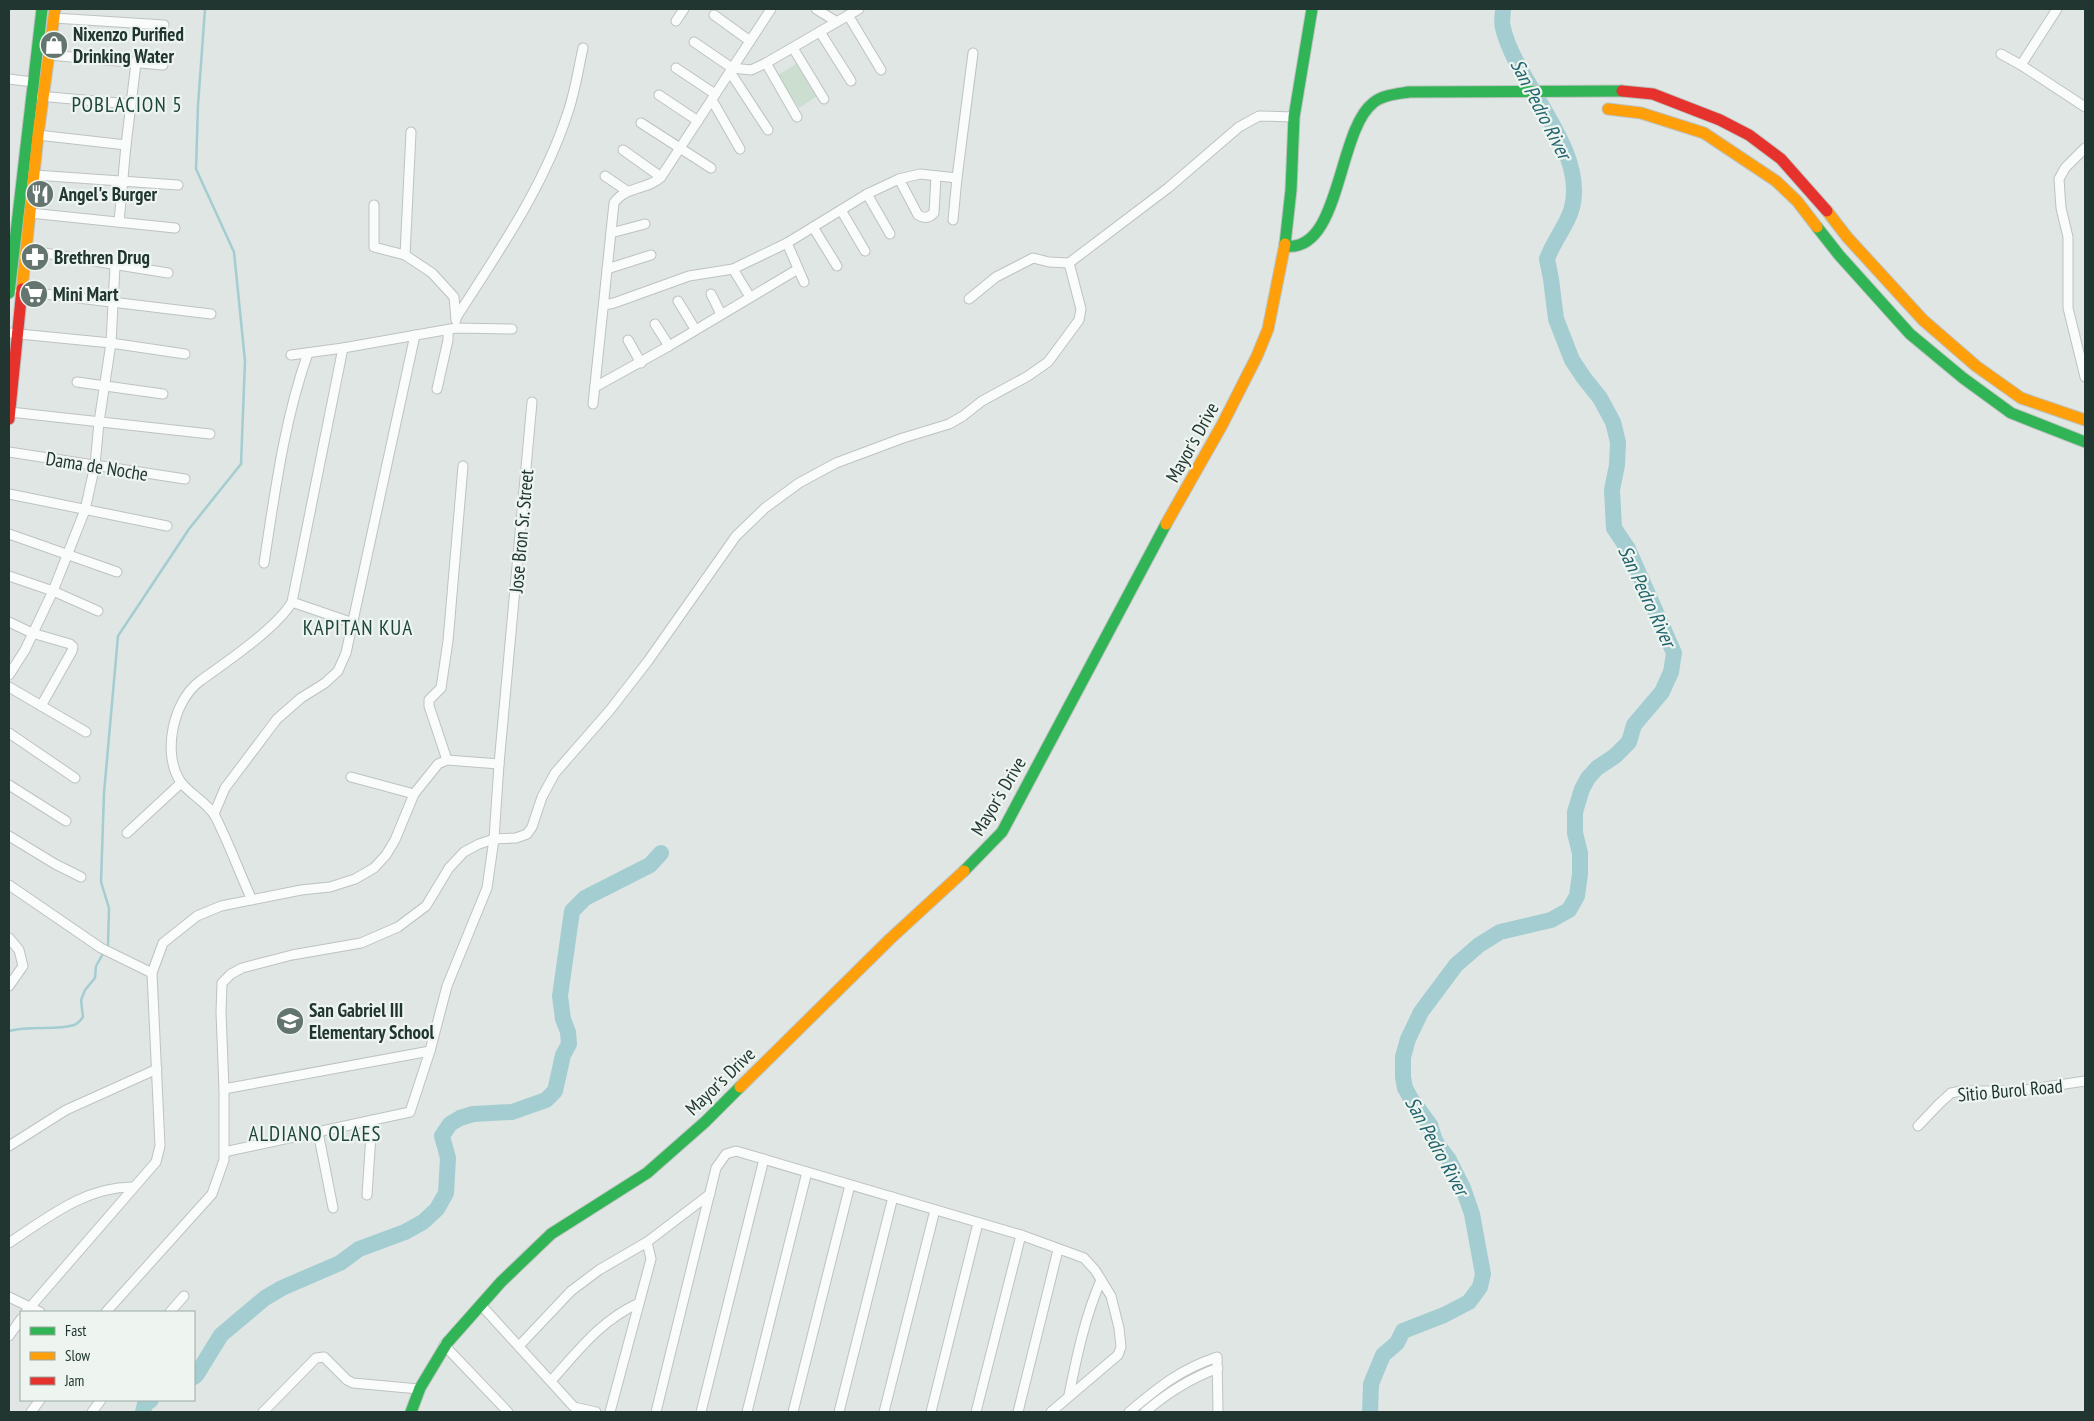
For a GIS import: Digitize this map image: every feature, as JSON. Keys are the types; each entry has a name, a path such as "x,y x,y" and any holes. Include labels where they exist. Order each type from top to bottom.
{"street":[{"path":"15,292 26,250 35,175 38,135 37,96 33,82 42,9"},
{"path":"676,21 684,9"},
{"path":"816,9 837,22"},
{"path":"731,70 751,70 766,64 859,9"},
{"name":"Mayor's Drive","path":"411,1412 419,1389 444,1345 520,1264 551,1234 647,1173 705,1122 870,958 977,859 1002,832 1138,575 1209,450 1258,356 1268,329 1285,246 1294,117 1312,9"},
{"path":"2021,64 2056,9"},
{"path":"593,404 614,203 619,196 627,191 656,182 662,176 750,41 766,11"},
{"path":"164,25 54,13 49,55 37,96 15,292 9,416 99,422 210,434"},
{"path":"848,15 881,70"},
{"path":"714,16 750,41"},
{"path":"820,32 851,81"},
{"path":"694,42 731,70 768,130"},
{"path":"437,389 453,325 514,229 554,149 568,114 583,48"},
{"path":"792,48 824,100"},
{"path":"953,220 973,53"},
{"path":"2001,54 2021,64 2085,107"},
{"path":"49,55 163,65"},
{"path":"119,222 130,104 136,63"},
{"path":"766,64 797,117"},
{"path":"676,68 713,97 740,149"},
{"path":"9,79 33,82"},
{"path":"1285,246 1297,247 1307,243 1319,230 1328,211 1359,118 1371,103 1381,98 1409,92 1440,91 1615,90 1653,94 1720,120 1748,135 1781,160 1802,181 1847,237 1923,320 1976,366 2021,398 2085,420"},
{"path":"659,95 698,121"},
{"path":"37,96 130,104"},
{"path":"1608,109 1641,113 1675,122 1704,133 1776,181 1797,201 1839,255 1910,334 1963,378 2011,413 2085,442"},
{"path":"969,298 996,277 1033,258 1049,262 1069,263 1168,188 1239,127 1259,116 1294,117"},
{"path":"641,123 711,168"},
{"path":"405,255 411,132"},
{"path":"38,135 126,145"},
{"path":"2085,148 2066,168 2059,179 2064,223 2068,237 2068,308 2085,377"},
{"path":"623,150 662,176"},
{"path":"604,305 689,276 716,270 733,269 787,243 867,194 899,178 920,174 957,178"},
{"path":"35,175 178,185"},
{"path":"605,176 627,191"},
{"path":"899,178 918,215 923,218 930,217 934,213 936,176"},
{"path":"867,194 890,234"},
{"path":"374,205 374,247 405,255 432,273 452,295 453,325"},
{"path":"841,210 864,250"},
{"path":"30,213 175,228"},
{"path":"611,233 645,224"},
{"path":"813,227 836,266"},
{"path":"787,243 804,282"},
{"path":"26,250 115,266 168,273"},
{"path":"607,268 651,255"},
{"path":"107,1311 212,1194 221,1169 224,1152 222,984 231,974 242,968 292,955 361,943 398,928 426,906 449,868 464,852 494,839 516,838 527,834 532,828 542,797 556,772 610,710 648,661 736,536 766,508 799,483 836,463 903,438 949,424 982,401 1028,376 1048,362 1079,320 1081,309 1069,263"},
{"path":"9,675 25,650 53,591 69,556 85,510 95,465 99,422 111,343 115,266"},
{"path":"733,269 750,297"},
{"path":"595,387 640,363 798,269"},
{"path":"15,292 210,314"},
{"path":"711,294 721,314"},
{"path":"678,301 696,329"},
{"path":"655,324 669,346"},
{"path":"291,356 415,335 453,325 512,330"},
{"path":"13,333 111,343 185,354"},
{"path":"214,814 224,788 277,719 301,698 325,683 338,672 346,653 415,335"},
{"path":"628,340 640,363"},
{"path":"252,900 214,814 182,783 173,767 170,750 173,729 184,698 198,683 276,622 292,602 343,348"},
{"path":"264,563 280,460 296,387 308,354"},
{"path":"77,382 163,394"},
{"name":"Jose Bron Sr. Street","path":"372,1120 410,1112 430,1051 447,986 488,888 494,839 499,764 532,402"},
{"name":"Dama de Noche","path":"9,452 186,479"},
{"path":"447,760 429,706 429,700 441,688 447,650 463,466"},
{"path":"9,494 168,526"},
{"path":"9,534 117,572"},
{"path":"9,576 53,591 98,611"},
{"path":"292,602 353,623"},
{"path":"9,622 32,633 70,644 73,647 41,706"},
{"path":"9,687 86,732"},
{"path":"9,733 75,778"},
{"path":"9,1297 28,1310 156,1162 160,1146 152,973 163,943 197,916 221,906 301,890 330,887 355,879 374,868 386,855 395,840 414,794 438,764 447,760 499,764"},
{"path":"351,777 414,794"},
{"path":"127,833 182,783"},
{"path":"9,785 66,821"},
{"path":"9,836 55,864 81,877"},
{"path":"9,885 101,948 152,973"},
{"path":"9,938 19,950 23,966 9,986"},
{"path":"224,1089 430,1051"},
{"path":"9,1146 66,1110 157,1069"},
{"name":"Sitio Burol Road","path":"1918,1126 1951,1094 1961,1091 2019,1091 2085,1082"},
{"path":"224,1152 372,1120 367,1195"},
{"path":"318,1132 333,1208"},
{"path":"656,1412 716,1168 726,1154 736,1151 1021,1235 1084,1258 1111,1296 1119,1328 1121,1348 1118,1355 1051,1412"},
{"path":"701,1412 764,1159"},
{"path":"747,1412 807,1172"},
{"path":"793,1412 850,1185"},
{"path":"9,1243 79,1199 120,1187 134,1187"},
{"path":"519,1346 571,1292 599,1270 647,1242 710,1194"},
{"path":"839,1412 893,1197"},
{"path":"884,1412 935,1210"},
{"path":"931,1412 978,1223"},
{"path":"976,1412 1021,1235"},
{"path":"610,1412 651,1259 647,1242"},
{"path":"1018,1412 1058,1250"},
{"path":"1069,1395 1089,1308 1101,1280"},
{"path":"171,1311 184,1296"},
{"path":"551,1381 596,1332 621,1311 639,1302"},
{"path":"481,1305 574,1407 596,1412"},
{"path":"9,1336 20,1320"},
{"path":"444,1345 508,1412"},
{"path":"262,1412 316,1358 321,1356 347,1380 353,1383 419,1389"},
{"path":"1129,1412 1174,1377 1194,1365 1217,1357 1218,1412"},
{"path":"1144,1412 1198,1375 1218,1368"},
{"path":"31,1412 39,1401"},
{"path":"92,1412 100,1401"}],"green space":[{"path":"796,64 817,96 799,108 778,75"}],"waterway":[{"path":"9,1031 25,1028 67,1027 77,1024 83,1017 81,1000 85,990 95,978 96,966 108,945 109,908 101,882 104,793 118,636 189,529 241,464 245,361 234,252 196,169 198,105 205,9"},
{"name":"San Pedro River","path":"1370,1412 1371,1384 1383,1355 1397,1343 1403,1331 1444,1315 1469,1302 1480,1287 1483,1274 1472,1214 1463,1188 1449,1160 1435,1141 1430,1125 1405,1088 1403,1057 1408,1039 1421,1012 1456,965 1479,945 1500,932 1551,920 1569,910 1577,896 1580,874 1580,853 1575,833 1575,812 1582,789 1588,778 1597,768 1615,756 1629,742 1634,725 1662,692 1671,672 1674,653 1628,549 1614,528 1612,490 1617,465 1618,442 1613,422 1600,398 1572,360 1556,319 1547,259 1571,211 1574,188 1570,165 1561,141 1510,49 1502,26 1503,9"},
{"path":"195,1376 221,1335 265,1298 282,1288 340,1263 359,1249 405,1232 423,1222 437,1209 446,1193 448,1158 442,1136 450,1124 460,1118 473,1114 512,1112 546,1100 555,1091 563,1055 569,1044 560,996 572,911 585,898 650,865 661,853"},
{"path":"143,1412 145,1404 150,1401"}],"traffic: fast":[{"path":"9,293 42,9"},
{"path":"1285,244 1291,190 1294,117 1312,9"},
{"path":"1285,246 1303,243 1317,231 1328,212 1352,138 1361,118 1373,103 1381,98 1409,92 1622,91"},
{"path":"1817,227 1839,255 1910,334 1963,378 2011,413 2085,442"},
{"path":"964,871 1002,832 1166,524"},
{"path":"411,1412 420,1388 447,1343 501,1282 551,1234 647,1173 705,1122 740,1087"}],"traffic: slow":[{"path":"22,289 38,135 55,9"},
{"path":"1608,109 1641,113 1704,133 1776,181 1797,201 1817,227"},
{"path":"1827,211 1847,237 1923,320 1976,366 2021,398 2085,420"},
{"path":"1166,524 1222,425 1257,356 1268,329 1285,244"},
{"path":"740,1087 890,939 964,871"}],"traffic: jam":[{"path":"1622,91 1653,94 1720,120 1749,135 1781,159 1827,211"},
{"path":"9,419 22,289"}],"place":[{"name":"Nixenzo Purified Drinking Water","path":"54,45"},
{"name":"Angel's Burger","path":"40,194"},
{"name":"Brethren Drug","path":"35,257"},
{"name":"Mini Mart","path":"34,294"},
{"name":"San Gabriel III Elementary School","path":"290,1021"}],"district":[{"name":"POBLACION 5","path":"127,104"},
{"name":"KAPITAN KUA","path":"358,627"},
{"name":"ALDIANO OLAES","path":"315,1133"}]}
